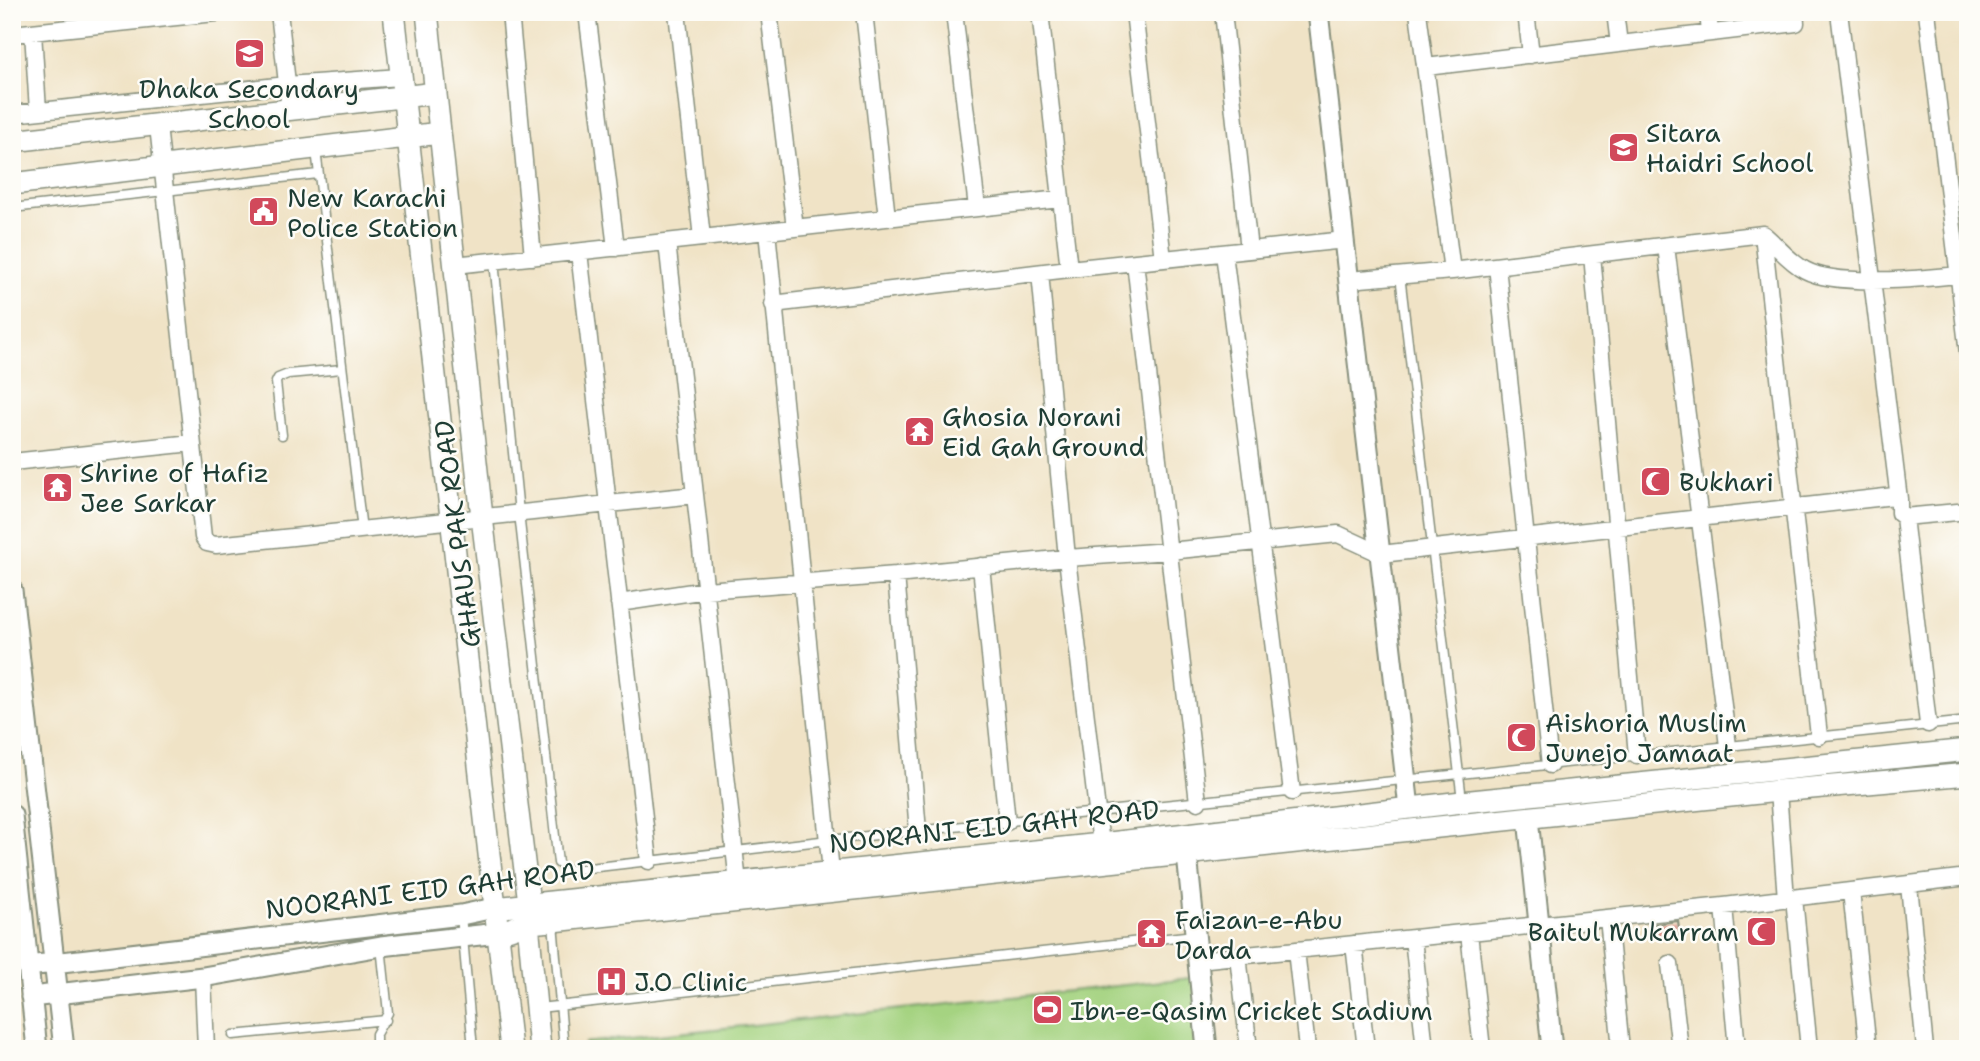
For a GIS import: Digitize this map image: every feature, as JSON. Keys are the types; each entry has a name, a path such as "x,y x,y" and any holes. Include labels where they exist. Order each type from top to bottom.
{"main road":[{"path":"394,12 511,1049"},
{"name":"GHAUS PAK ROAD","path":"427,12 528,913 540,1049"},
{"path":"12,141 290,110 401,87 436,93"},
{"path":"12,184 440,133"},
{"name":"NOORANI EID GAH ROAD","path":"498,933 528,913 738,883 1462,802 1968,750"},
{"name":"NOORANI EID GAH ROAD","path":"495,908 553,920 1778,791 1968,774"}],"street":[{"path":"12,34 98,19 225,12"},
{"path":"279,12 290,110"},
{"path":"510,12 533,257"},
{"path":"587,12 616,248"},
{"path":"677,12 702,238"},
{"path":"769,12 795,228"},
{"path":"864,12 887,218"},
{"path":"954,12 978,208"},
{"path":"1040,12 1069,269"},
{"path":"1134,12 1163,259"},
{"path":"1223,12 1249,250"},
{"path":"1318,12 1409,808"},
{"path":"1418,12 1452,271"},
{"path":"1526,12 1531,55"},
{"path":"1615,12 1619,44"},
{"path":"1708,12 1710,33"},
{"path":"1426,67 1796,23 1795,12"},
{"path":"1839,12 1899,513 1904,517 1968,511"},
{"path":"1927,12 1964,274 1968,353"},
{"path":"33,32 38,111"},
{"path":"12,114 287,85 401,87"},
{"path":"158,126 203,537 207,543 216,545 695,495"},
{"path":"455,265 1060,199"},
{"path":"767,231 831,872"},
{"path":"1349,281 1763,234"},
{"path":"1763,234 1790,261 1808,272 1838,278 1899,280 1964,274"},
{"path":"1763,234 1819,736"},
{"path":"773,304 1040,272 1345,240"},
{"path":"667,242 738,883"},
{"path":"1666,246 1728,746"},
{"path":"579,252 649,861"},
{"path":"1224,253 1292,792"},
{"path":"1592,255 1637,755"},
{"path":"1135,262 1198,802"},
{"path":"1497,266 1550,765"},
{"path":"1040,272 1068,558 1101,844"},
{"path":"12,462 192,443"},
{"path":"619,603 706,590 1338,534 1381,555 1894,496 1899,499"},
{"path":"1904,517 1928,724"},
{"path":"981,566 1007,822"},
{"path":"896,575 918,831"},
{"path":"12,590 64,1049"},
{"path":"1778,791 1809,1049"},
{"path":"12,815 37,1049"},
{"path":"1528,818 1552,1049"},
{"path":"13,837 41,835"},
{"path":"1187,855 1207,1049"},
{"path":"1198,960 1968,879"},
{"path":"1909,885 1925,1049"},
{"path":"1851,891 1868,1049"},
{"path":"1724,906 1737,1049"},
{"name":"NOORANI EID GAH ROAD","path":"28,966 461,915 495,908"},
{"path":"1608,918 1621,1049"},
{"name":"NOORANI EID GAH ROAD","path":"31,997 203,977 381,946 498,933"},
{"path":"1469,933 1482,1049"},
{"path":"1413,939 1425,1049"},
{"path":"1354,944 1366,1049"},
{"path":"1296,950 1307,1049"},
{"path":"1238,956 1249,1049"},
{"path":"1670,964 1680,1049"},
{"path":"203,977 206,1049"}],"lane":[{"path":"315,148 362,530"},
{"path":"12,208 318,174"},
{"path":"494,261 558,863 564,868 572,870 829,840 1968,721"},
{"path":"1400,275 1462,802"},
{"path":"282,435 278,378 288,374 342,369"},
{"path":"461,915 473,1049"},
{"path":"553,920 564,1049"},
{"path":"536,1008 1196,934"},
{"path":"376,1049 376,1034 388,1013 381,946"},
{"path":"233,1035 386,1020"}],"green space":[{"name":"Ibn-e-Qasim Cricket Stadium","path":"1199,977 1207,1049 586,1049 585,1043"}],"building":[{"path":"1678,921 1680,936 1657,937 1655,924"}],"place":[{"name":"Dhaka Secondary School","path":"249,53"},
{"name":"Sitara Haidri School","path":"1623,147"},
{"name":"New Karachi Police Station","path":"264,212"},
{"name":"Ghosia Norani Eid Gah Ground","path":"919,431"},
{"name":"Bukhari","path":"1656,481"},
{"name":"Shrine of Hafiz Jee Sarkar","path":"57,487"},
{"name":"Aishoria Muslim Junejo Jamaat","path":"1522,737"},
{"name":"Baitul Mukarram","path":"1762,931"},
{"name":"Faizan-e-Abu Darda","path":"1152,934"},
{"name":"J.O Clinic","path":"611,981"},
{"name":"Ibn-e-Qasim Cricket Stadium","path":"1047,1010"}]}
